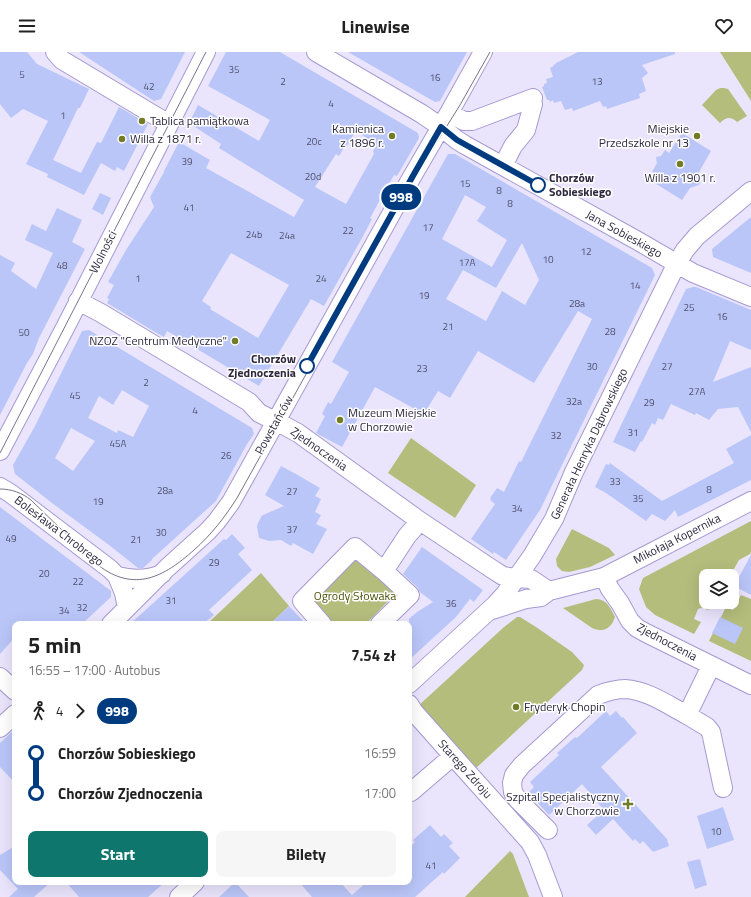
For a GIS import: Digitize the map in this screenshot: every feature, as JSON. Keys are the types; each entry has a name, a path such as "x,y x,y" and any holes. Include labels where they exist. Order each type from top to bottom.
{"street":[{"path":"55,52 62,60 169,124"},
{"name":"Wolności","path":"0,451 206,52"},
{"name":"Jana Sobieskiego","path":"316,52 422,114 445,120 457,140 503,166 693,273 751,297"},
{"name":"Powstańców","path":"114,621 167,568 208,531 222,516 238,492 412,177 483,52"},
{"path":"445,120 472,121 532,98 533,104 526,130 513,146 503,166"},
{"name":"Generała Henryka Dąbrowskiego","path":"412,681 489,611 505,594 537,548 558,511 574,472 677,263 685,250 697,236 751,191"},
{"name":"Zjednoczenia","path":"78,301 101,313 249,402 259,413 286,426 301,436 420,521 503,576 531,579 549,591"},
{"name":"Bolesława Chrobrego","path":"0,487 5,489 110,569 117,576 124,593 127,608"},
{"name":"Mikołaja Kopernika","path":"489,611 526,599 541,597 549,591 604,577 751,501"},
{"path":"384,570 407,536 420,521"},
{"path":"319,621 302,601 355,547 384,570 410,596 383,621"},
{"path":"117,576 134,579 150,578 162,574"},
{"name":"Zjednoczenia","path":"604,577 630,622 637,628 751,685"},
{"path":"687,716 711,666"},
{"path":"0,677 12,688"},
{"path":"548,830 518,800 513,792 512,783 514,775 522,765 598,695 613,690 625,689 641,692 707,727 711,732 723,788"},
{"name":"Starego Zdroju","path":"412,709 530,842 537,855 553,897"},
{"path":"0,728 12,717"},
{"path":"412,791 453,756"},
{"path":"179,897 192,885"}],"green space":[{"path":"720,52 751,52 751,101"},
{"path":"720,88 728,89 747,116 737,122 728,118 724,119 720,123 702,105 716,90"},
{"path":"411,438 476,485 455,518 388,473"},
{"path":"751,521 751,552 739,560 734,569 699,569 699,609 694,619 701,622 694,634 655,615 646,607 639,589 643,578"},
{"path":"572,529 609,548 615,555 590,567 569,572 562,571 557,566 556,559"},
{"name":"Ogrody Słowaka","path":"356,555 396,593 369,621 330,621 311,602"},
{"path":"261,573 289,606 273,621 210,621"},
{"path":"741,595 751,599 751,661 709,641 725,609 739,609 739,599"},
{"path":"600,599 606,603 615,617 609,627 603,630 592,628 563,608"},
{"path":"517,617 520,617 536,627 572,652 584,665 582,670 474,770 417,707 504,627"},
{"path":"510,851 513,854 529,897 465,897"}],"building":[{"path":"0,52 27,52 37,64 89,89 80,108 78,108 53,160 81,173 97,142 101,143 119,107 148,124 124,171 117,167 115,171 101,163 84,195 47,177 48,174 26,164 48,121 23,109 11,118 0,104"},
{"path":"79,52 185,52 161,99 154,101"},
{"path":"226,52 280,52 418,133 419,138 397,176 394,175 370,218 372,219 362,238 324,306 311,299 259,386 167,331 164,337 107,303 109,299 107,298 114,285 108,282 126,250 154,207 150,197 179,142 210,160 206,168 294,217 304,200 219,148 221,144 189,123 198,105 259,141 270,120 208,86","holes":["356,131 377,145 373,151 374,154 346,204 315,187 336,154 339,156","231,253 289,285 258,338 210,309 211,307 202,301"]},
{"path":"348,52 467,52 440,101 435,102"},
{"path":"578,52 675,52 675,54 642,65 648,73 642,78 646,91 639,94 640,98 607,109 606,106 603,107 600,101 573,111 572,108 565,110 561,101 554,103 553,100 550,102 547,100 542,87 547,83 546,79 553,77 550,68 554,66 553,65"},
{"name":"Willa z 1901 r.","path":"682,133 711,151 699,172 701,181 699,185 690,188 682,200 653,182 657,175 652,172 657,163 656,157 661,156 665,150 669,153"},
{"path":"448,154 455,154 652,268 655,275 540,510 506,560 494,552 493,554 471,539 495,504 490,500 490,498 497,488 504,492 519,461 521,462 592,319 578,311 534,383 478,351 450,398 438,391 424,414 375,387 342,447 316,433 325,416 322,414 328,402 331,404 349,372 332,362","holes":["465,195 486,207 477,221 507,240 492,267 442,239","522,243 539,280 525,305 502,291 486,321 446,299 463,270 496,288"]},
{"path":"100,193 111,198 103,215 92,209"},
{"path":"57,208 82,220 72,242 85,249 39,338 33,354 0,415 0,255 15,263 11,271 36,289 53,253 25,240 32,224 46,231"},
{"path":"751,217 751,273 713,257 712,249"},
{"path":"693,287 751,310 751,350 730,341 713,382 751,367 751,432 738,407 718,409 709,420 696,413 695,415 671,404 663,420 658,418 655,425 652,423 635,452 613,442 686,289"},
{"path":"89,330 252,428 254,434 216,501 143,568 138,568 15,474 13,465 35,426 82,331","holes":["122,390 149,406 133,437 118,430 117,433 88,418 99,396 113,405","71,428 95,441 73,471 55,458"]},
{"path":"751,435 751,480 678,517 675,510 665,521 652,514 646,521 595,487 606,464 609,465 610,463 662,501 734,463 726,449"},
{"path":"281,466 320,488 315,496 321,499 315,512 321,515 316,524 327,529 313,554 293,543 291,546 281,540 269,541 259,538 257,527 261,517 284,506 265,495"},
{"path":"0,507 111,591 111,597 85,621 12,621 12,640 0,654"},
{"path":"232,534 245,548 238,554 252,570 209,610 214,615 207,621 133,621 224,539 226,540"},
{"path":"422,547 483,590 474,602 470,599 456,617 412,657 412,621 409,621 409,619 433,602 420,592 417,587 403,574"},
{"path":"751,555 751,595 739,589 739,577"},
{"path":"289,606 303,621 273,621"},
{"path":"720,617 743,628 735,644 712,633"},
{"path":"606,711 610,716 616,711 637,733 601,767 667,839 669,846 653,852 643,841 640,844 635,839 633,841 613,819 596,835 587,825 604,810 582,784 549,815 529,792 534,787 530,782 559,755 557,753 575,737 577,738"},
{"path":"12,732 12,780 0,767 0,743"},
{"path":"723,807 734,840 707,849 697,816"},
{"path":"430,825 441,837 444,834 453,843 449,846 460,858 444,874 443,872 415,897 312,897 302,885 343,885 352,895 364,885 412,885 412,845 415,842 413,840"},
{"path":"12,848 12,883 0,870 0,855"},
{"path":"700,859 707,885 695,889 687,862"},
{"path":"14,885 48,885 34,897 9,897 18,889"},
{"path":"69,885 162,885 148,897 79,897"},
{"path":"232,885 238,885 249,897 219,897"}],"tram line":[{"path":"0,453 206,52"},
{"path":"0,489 20,493 31,500 98,565 111,574 136,580 148,578 160,574 183,560 217,526 237,498 425,161 460,105 490,52"}],"bus line":[{"name":"998","path":"307,366 441,127 457,140 538,185"}],"place":[{"name":"Tablica pamiątkowa","path":"142,121"},
{"name":"Kamienica z 1896 r.","path":"392,136"},
{"name":"Miejskie Przedszkole nr 13","path":"697,136"},
{"name":"Willa z 1871 r.","path":"122,139"},
{"name":"Willa z 1901 r.","path":"680,164"},
{"name":"Chorzów Sobieskiego","path":"538,185"},
{"name":"NZOZ \"Centrum Medyczne\"","path":"235,341"},
{"name":"Chorzów Zjednoczenia","path":"307,366"},
{"name":"Muzeum Miejskie w Chorzowie","path":"340,420"},
{"name":"Fryderyk Chopin","path":"516,707"},
{"name":"Szpital Specjalistyczny w Chorzowie","path":"628,804"}]}
